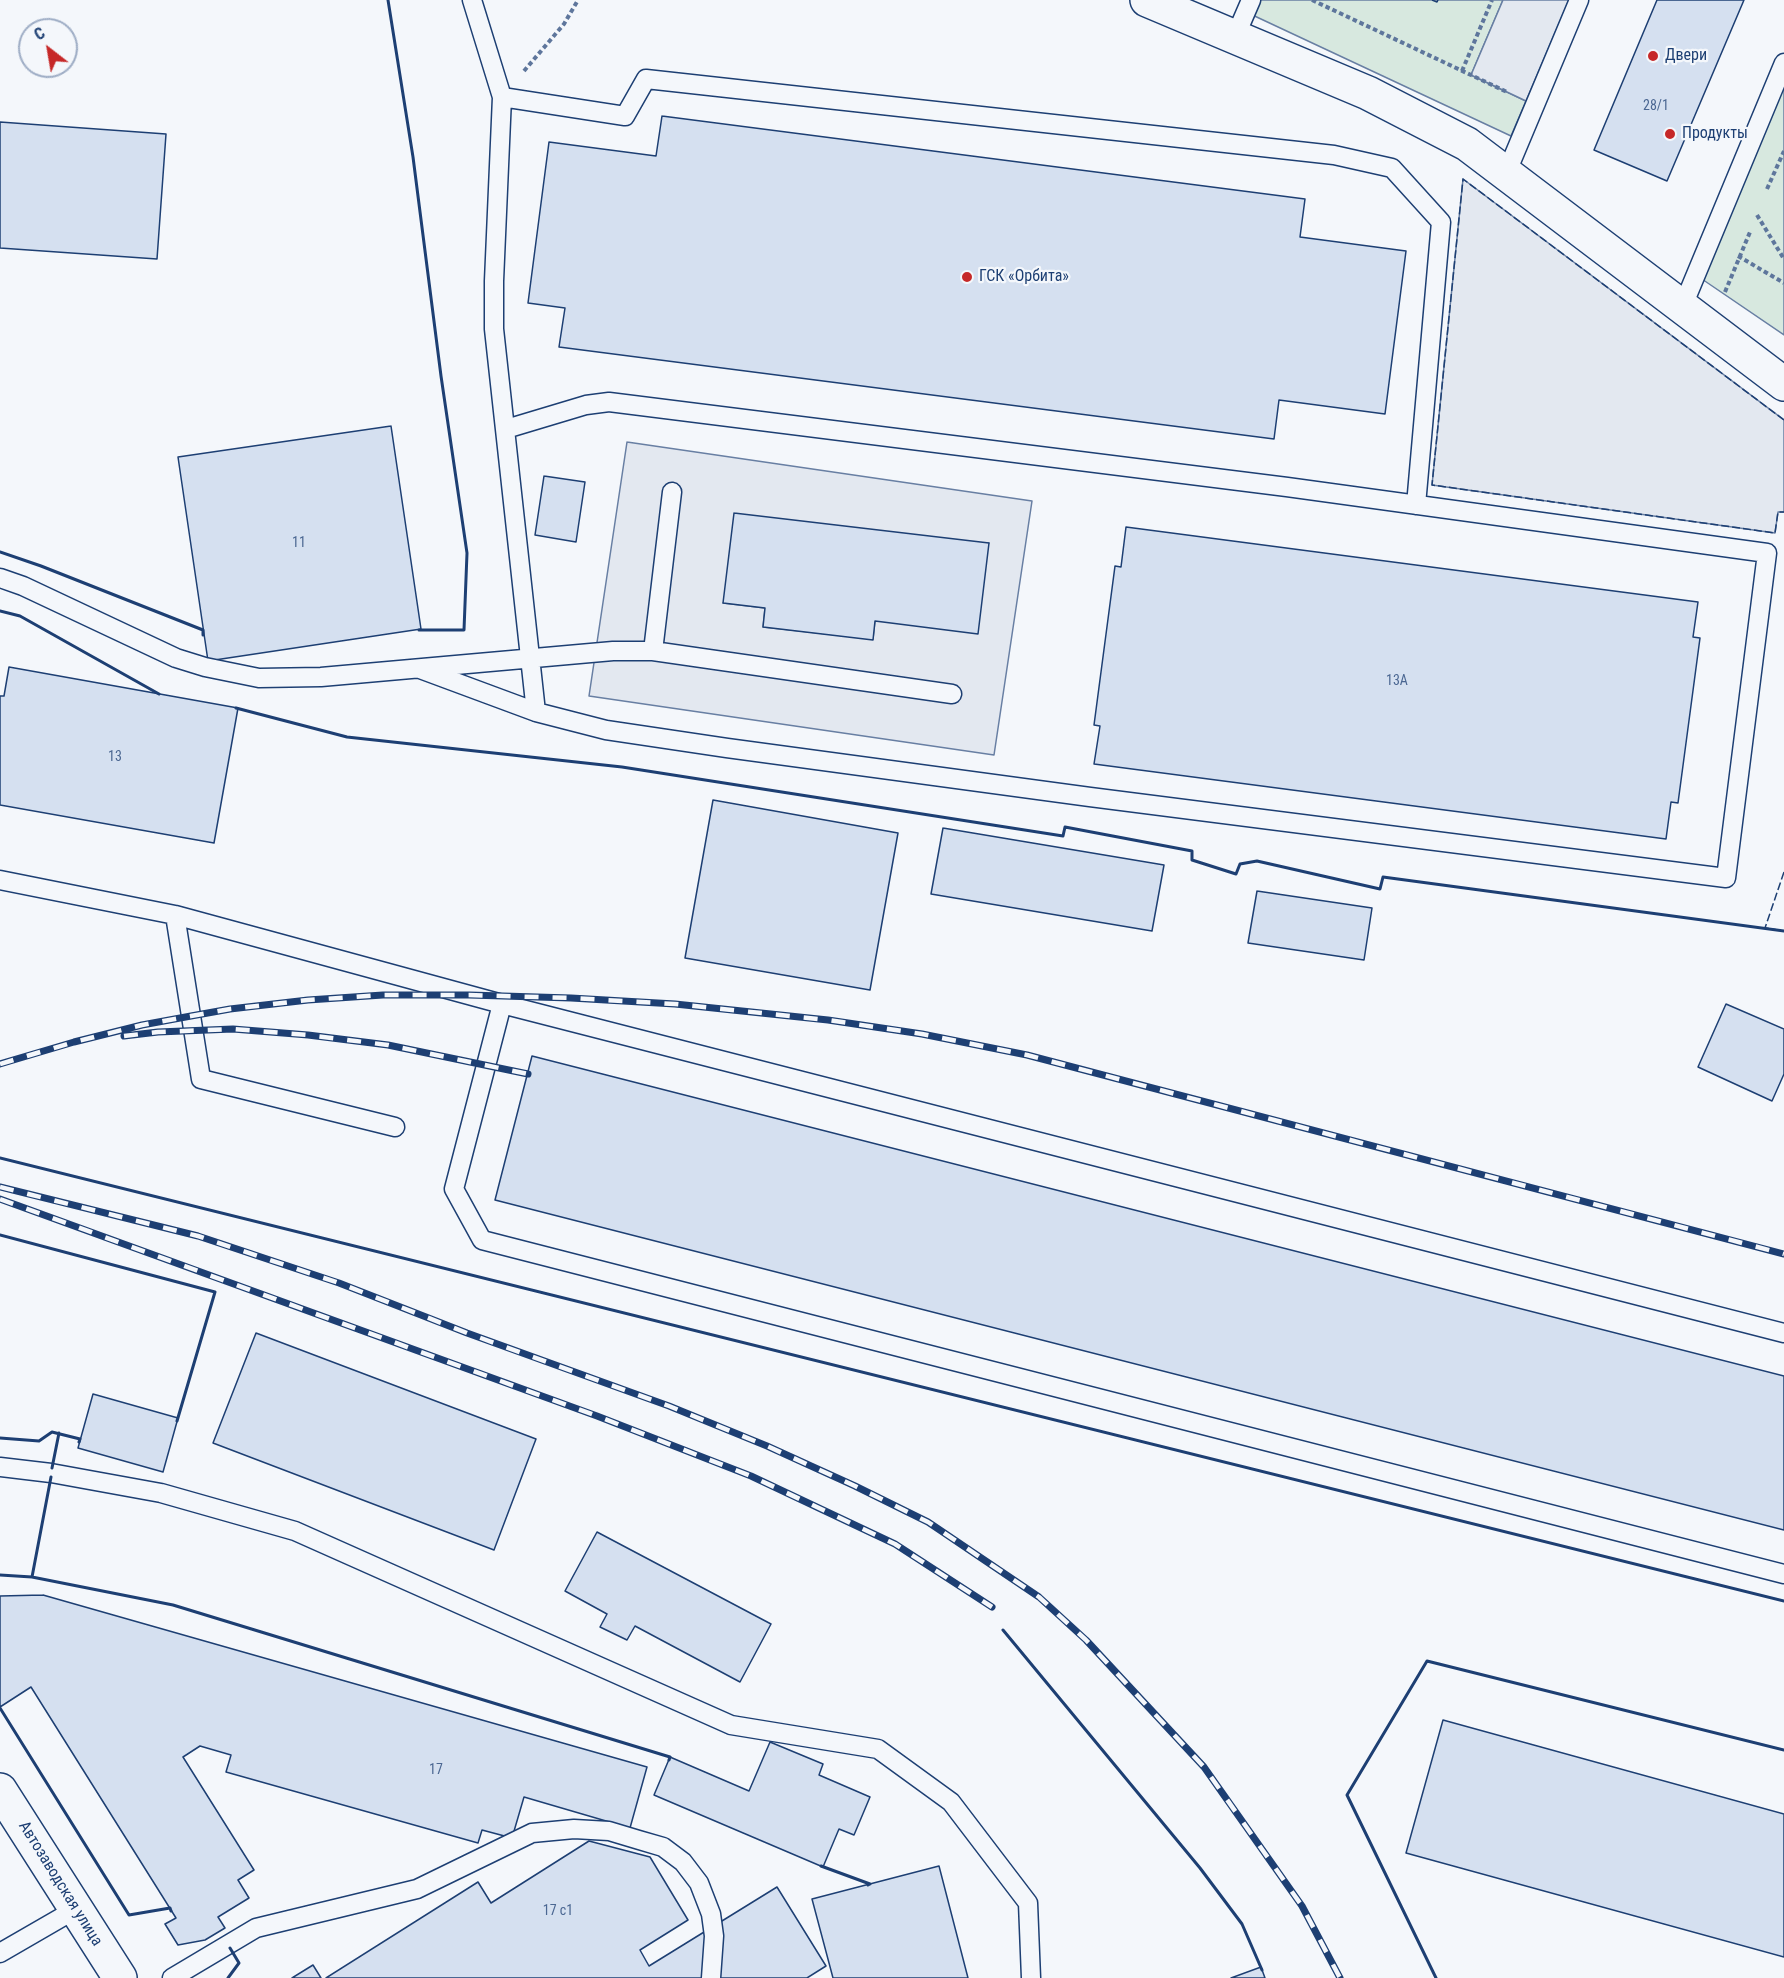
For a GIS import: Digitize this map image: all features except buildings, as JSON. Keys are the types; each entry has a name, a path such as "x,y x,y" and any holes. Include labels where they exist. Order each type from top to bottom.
{"street":[{"path":"1147,0 1368,93 1467,144 1784,384"},
{"name":"Автозаводская улица","path":"0,1790 120,1978"}],"lane":[{"path":"472,0 502,97 494,329 536,712"},
{"path":"1235,37 1251,0"},
{"path":"1506,174 1579,0"},
{"path":"1682,308 1784,63"},
{"path":"502,97 625,116 646,79 1334,155 1392,168 1441,222 1416,505"},
{"path":"420,669 536,712 606,730 1090,797 1726,878 1767,553 1416,505 609,402 586,405 506,429"},
{"path":"653,651 672,492"},
{"path":"0,578 23,586 176,658 205,667 259,678 321,677 613,651 653,651 952,694"},
{"path":"0,880 176,915 502,1004 1784,1333"},
{"path":"176,915 201,1079 395,1127"},
{"path":"502,1004 454,1189 482,1240 1784,1574"},
{"path":"0,1467 51,1473 160,1493 295,1531 731,1725 878,1749 951,1802 1028,1903 1031,1978"},
{"path":"172,1978 255,1928 417,1889 532,1833 574,1829 609,1831 639,1840 663,1848 683,1862 699,1883 711,1914 714,1936 711,1978"},
{"path":"0,1953 76,1909"}],"path":[{"path":"502,97 564,24 578,0"},
{"path":"1312,0 1535,105"},
{"path":"1461,71 1492,0"},
{"path":"1766,194 1784,151"},
{"path":"1710,328 1757,215 1784,259"},
{"path":"1711,239 1784,283"}],"shaded area":[{"path":"1251,0 1503,0 1471,75 1526,101 1511,136 1246,12"},
{"path":"1503,0 1569,0 1526,101 1471,75"},
{"path":"1784,63 1784,335 1696,275"},
{"path":"1463,179 1784,420 1784,512 1778,512 1775,533 1432,485"},
{"path":"627,442 1032,501 994,755 589,696","holes":["989,543 875,621 873,639 763,627 765,608 723,603"]}],"railway":[{"path":"0,1064 74,1042 142,1025 191,1016 308,1000 383,995 571,998 675,1004 828,1020 922,1034 1027,1055 1784,1254"},
{"path":"124,1036 158,1032 233,1029 308,1035 388,1045 528,1074"},
{"path":"0,1187 198,1236 339,1283 467,1333 669,1406 767,1446 928,1522 1039,1597 1086,1640 1204,1767 1302,1906 1340,1978"},
{"path":"0,1199 597,1416 751,1476 895,1544 992,1607"}],"fence":[{"path":"1432,0 1437,2 1438,0"},
{"path":"1784,420 1463,179 1432,485 1775,533 1778,512 1784,512"},
{"path":"1784,872 1765,928 1784,931"}],"wall":[{"path":"388,0 413,157 441,376 467,553 464,630 419,630"},
{"path":"0,552 203,630 203,635"},
{"path":"0,611 20,616 159,694"},
{"path":"236,708 347,737 622,767 1063,836 1065,827 1192,851 1192,860 1236,874 1240,864 1257,861 1380,889 1383,877 1784,931"},
{"path":"0,1158 1784,1601"},
{"path":"0,1235 215,1292 177,1421"},
{"path":"0,1438 39,1441 52,1432 80,1439 79,1442"},
{"path":"52,1468 59,1433"},
{"path":"32,1577 51,1477"},
{"path":"0,1575 32,1577 173,1605 670,1757 669,1760"},
{"path":"1003,1630 1200,1868 1242,1924 1262,1970"},
{"path":"1436,1978 1347,1795 1427,1661 1784,1750"},
{"path":"0,1708 129,1915 170,1908 171,1911"},
{"path":"821,1866 870,1884 868,1885"},
{"path":"228,1978 239,1963 230,1948"}],"place":[{"name":"Двери","path":"1653,56"},
{"name":"Продукты","path":"1670,134"},
{"name":"ГСК «Орбита»","path":"967,277"}]}
